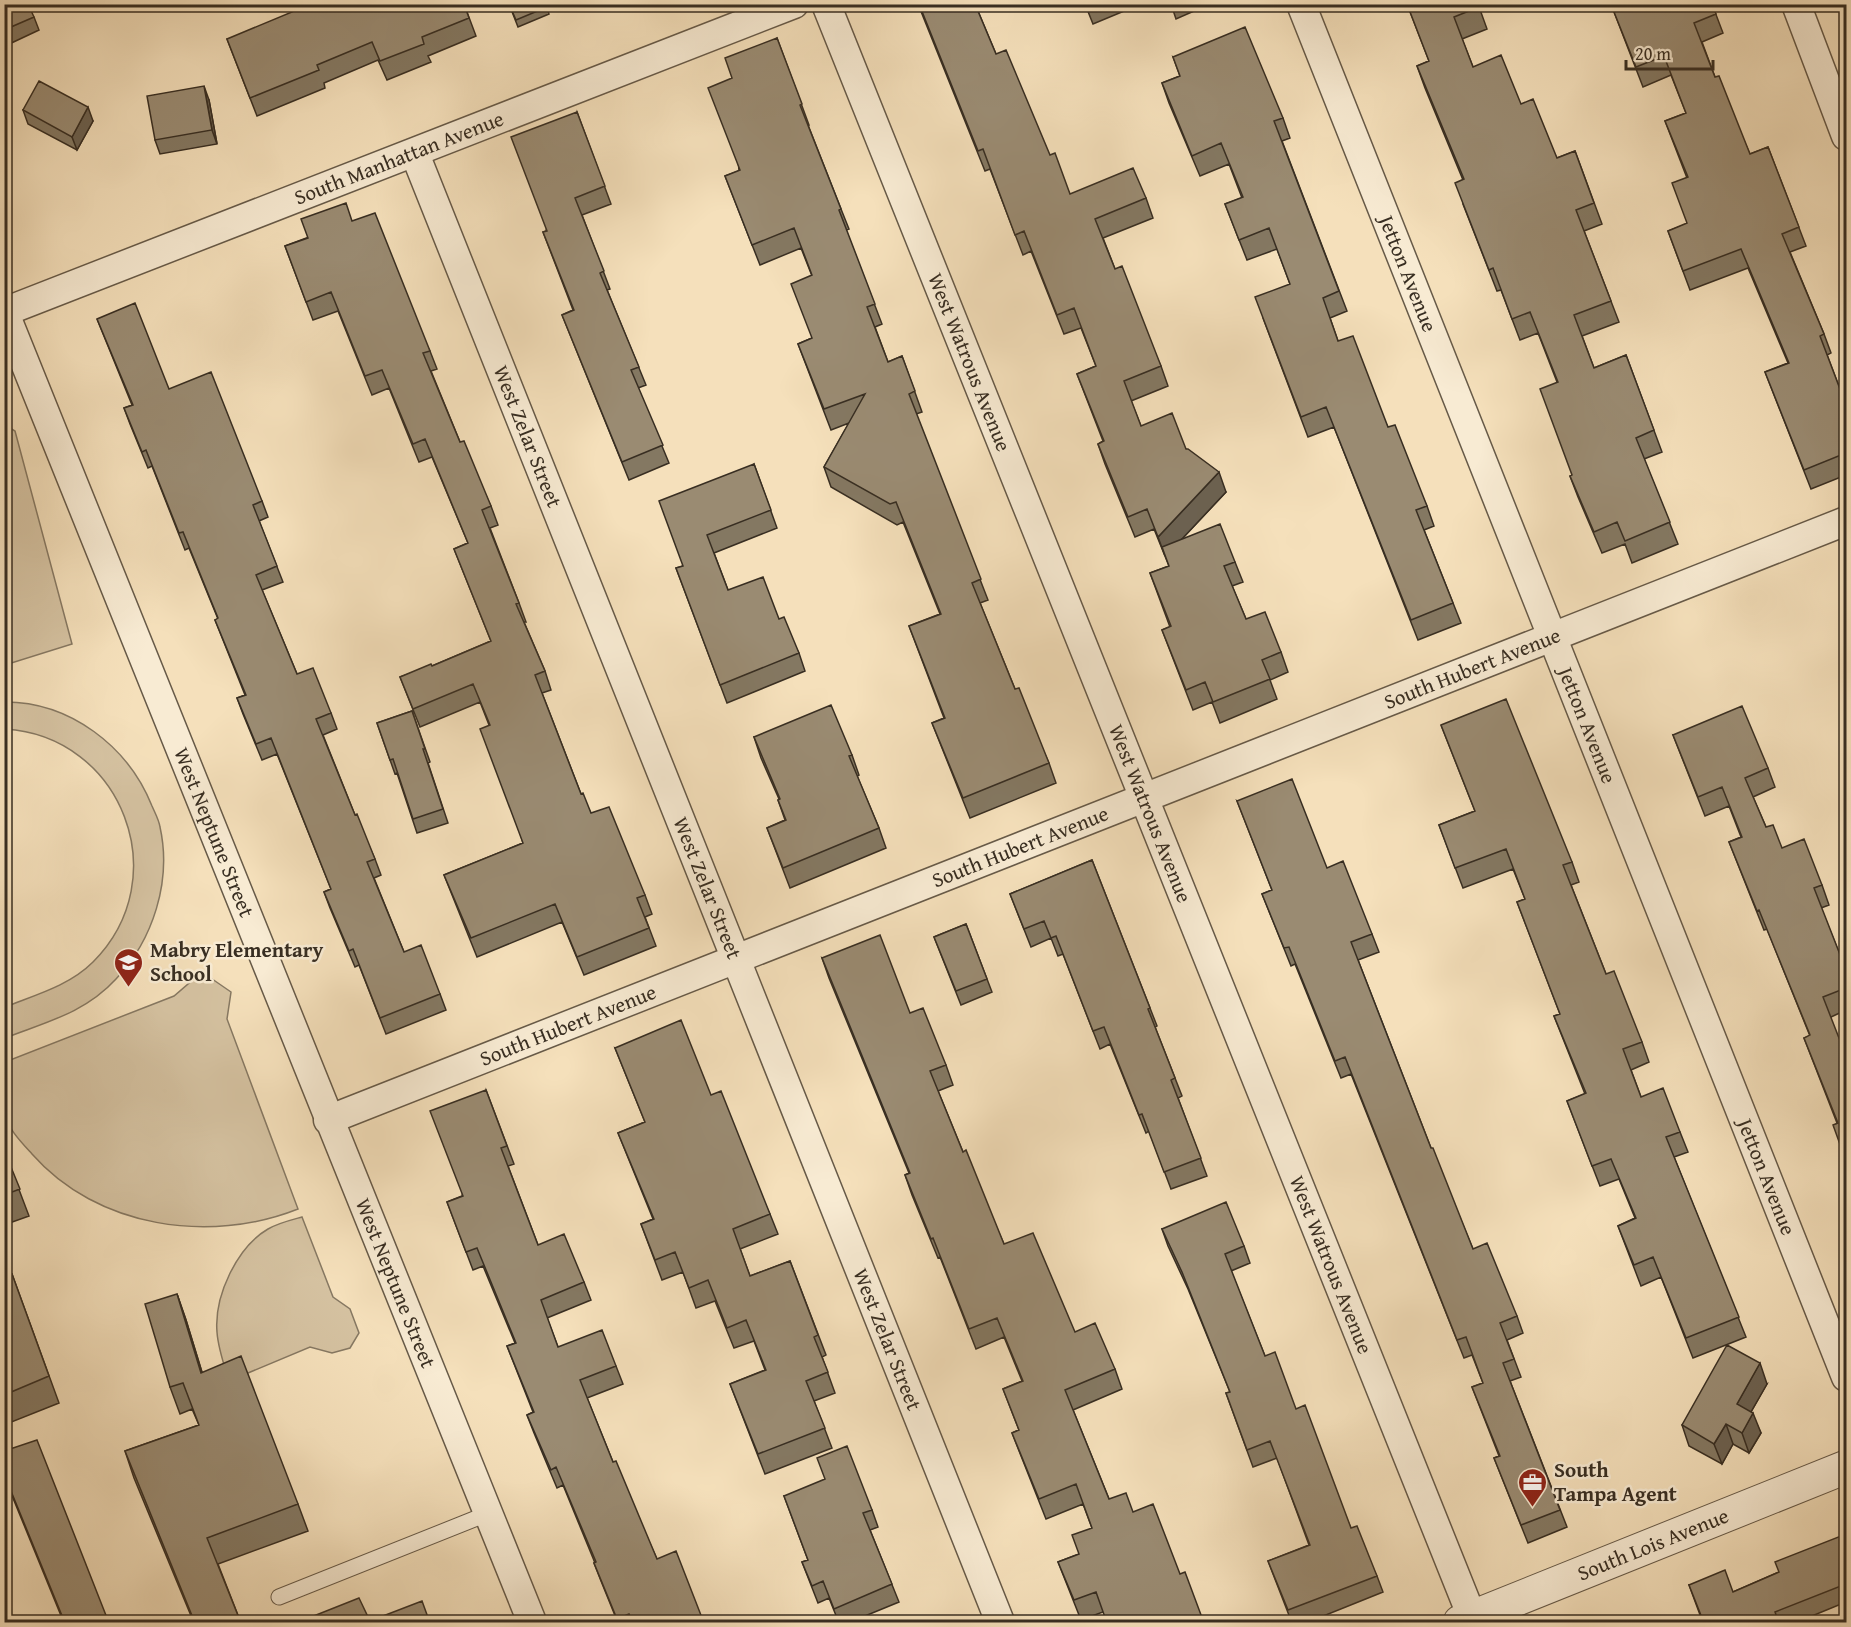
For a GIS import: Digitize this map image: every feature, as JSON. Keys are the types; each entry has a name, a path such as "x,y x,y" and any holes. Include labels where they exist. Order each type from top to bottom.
{"street":[{"name":"South Manhattan Avenue","path":"5,312 415,154 794,4"},
{"name":"West Watrous Avenue","path":"826,4 1469,1621"},
{"name":"Jetton Avenue","path":"1301,4 1846,1377"},
{"path":"1796,4 1846,136"},
{"name":"West Zelar Street","path":"415,154 1000,1623"},
{"name":"West Neptune Street","path":"5,312 532,1623"},
{"name":"South Hubert Avenue","path":"328,1120 1846,521"},
{"name":"South Lois Avenue","path":"1469,1621 1846,1467"}],"lane":[{"path":"279,1598 488,1514"}],"shaded area":[{"path":"5,425 15,431 72,644 5,665"},
{"path":"5,702 29,704 74,719 112,747 128,764 157,816 163,847 163,868 161,889 149,928 129,963 116,979 104,991 78,1008 5,1038 5,1007 51,989 84,970 93,962 118,928 131,891 133,853 124,817 106,784 80,757 46,738 5,729"},
{"path":"202,972 231,992 227,1019 298,1209 264,1220 228,1226 192,1226 156,1222 122,1213 89,1199 58,1179 20,1140 6,1118 3,1100 5,1062 174,996"},
{"path":"302,1217 333,1297 350,1309 359,1333 350,1348 332,1353 310,1347 229,1381 219,1344 217,1318 219,1303 230,1274 237,1260 257,1237 276,1225"}],"building":[{"path":"4,4 28,4 34,17 4,30"},
{"path":"311,4 464,4 469,18 422,37 424,44 380,61 372,42 317,65 319,70 250,98 227,39"},
{"path":"509,4 546,4 547,7 516,20"},
{"path":"919,4 975,4 996,54 1006,50 1050,155 1055,153 1070,194 1133,168 1146,198 1095,219 1115,269 1122,266 1161,366 1124,381 1141,426 1172,413 1186,449 1219,472 1158,537 1147,509 1128,517 1098,444 1104,441 1077,374 1096,366 1074,308 1057,315 1024,231 1015,235 983,149 978,151"},
{"path":"1407,4 1478,4 1479,7 1454,17 1473,67 1501,55 1521,104 1533,99 1557,158 1575,151 1594,203 1576,210 1611,301 1574,315 1594,368 1626,355 1654,430 1636,438 1670,522 1625,541 1617,522 1594,532 1570,476 1572,475 1540,389 1558,382 1530,312 1512,319 1493,268 1489,270 1455,183 1464,179 1417,66 1429,61"},
{"path":"1633,4 1712,4 1716,14 1694,23 1715,77 1719,76 1750,154 1768,147 1799,227 1782,234 1824,334 1820,336 1846,405 1846,453 1804,470 1765,372 1789,363 1741,249 1683,271 1668,231 1687,223 1672,183 1688,177 1665,121 1686,113 1664,56 1636,67 1614,12"},
{"path":"1245,27 1283,118 1274,121 1339,291 1323,298 1338,341 1353,336 1388,427 1395,425 1427,506 1416,510 1453,603 1411,620 1326,407 1301,417 1255,297 1290,284 1269,228 1239,240 1225,204 1243,197 1221,143 1192,156 1162,83 1180,76 1173,57"},
{"path":"777,38 875,304 867,307 888,362 902,356 915,391 909,394 981,579 972,583 1015,689 1019,688 1049,763 963,798 932,723 945,718 909,626 941,614 896,502 890,504 824,467 865,394 824,409 798,344 812,338 791,284 812,275 794,228 752,245 725,176 740,170 708,88 732,78 725,58"},
{"path":"39,81 88,107 72,137 23,110"},
{"path":"204,86 212,130 155,140 147,96"},
{"path":"577,112 605,186 575,198 604,271 600,273 639,367 631,370 663,445 622,462 562,315 574,310 543,232 547,231 511,137"},
{"path":"346,203 352,221 375,213 430,351 423,353 460,442 464,441 491,506 482,510 519,603 516,604 545,671 535,675 581,794 583,793 591,813 609,807 645,895 637,898 649,928 577,957 555,904 471,938 444,875 523,843 480,729 490,725 473,684 413,709 400,677 491,641 454,549 468,543 425,439 413,444 382,370 365,376 331,292 306,302 285,246 308,238 301,219"},
{"path":"135,303 169,389 211,372 262,501 253,505 277,566 256,575 297,674 313,668 331,713 316,719 375,859 367,862 404,952 421,945 440,994 380,1018 353,949 349,951 324,892 331,889 271,738 256,744 237,698 246,695 215,620 218,618 183,532 179,533 146,450 142,452 124,408 133,405 97,319"},
{"path":"754,464 771,510 707,535 728,590 763,577 779,619 784,617 799,653 720,685 676,568 683,566 659,501"},
{"path":"1220,524 1235,562 1224,566 1246,619 1265,612 1281,652 1262,660 1270,679 1213,702 1205,682 1186,690 1162,630 1171,626 1150,573 1169,566 1162,547"},
{"path":"1506,699 1572,862 1563,865 1606,974 1614,971 1642,1042 1623,1049 1641,1097 1663,1088 1680,1132 1666,1137 1739,1317 1686,1338 1653,1257 1634,1265 1618,1226 1636,1218 1611,1159 1592,1166 1567,1101 1586,1093 1554,1016 1560,1014 1517,902 1525,899 1506,849 1455,868 1439,825 1475,811 1441,725"},
{"path":"831,705 879,828 783,868 767,828 786,820 778,800 780,799 754,737"},
{"path":"1742,706 1768,768 1745,778 1766,827 1773,825 1782,848 1804,839 1822,885 1814,888 1846,970 1846,988 1823,997 1846,1056 1846,1161 1833,1125 1838,1123 1804,1038 1810,1035 1729,842 1742,837 1722,787 1698,797 1673,735"},
{"path":"412,711 443,809 413,819 393,759 390,760 377,723"},
{"path":"1292,779 1327,868 1343,861 1372,934 1351,942 1473,1249 1487,1243 1517,1316 1500,1323 1514,1359 1503,1363 1560,1510 1521,1525 1494,1458 1500,1456 1472,1387 1483,1383 1466,1337 1457,1340 1345,1057 1335,1061 1289,947 1284,948 1262,894 1272,890 1237,801"},
{"path":"1092,860 1150,1008 1148,1009 1175,1078 1171,1080 1201,1158 1164,1172 1142,1114 1139,1115 1104,1027 1093,1031 1056,936 1051,938 1044,921 1024,929 1010,894"},
{"path":"966,924 987,979 956,991 934,937"},
{"path":"880,935 910,1013 923,1008 946,1065 930,1071 963,1152 966,1150 1004,1244 1033,1233 1075,1332 1095,1323 1115,1369 1065,1390 1109,1499 1126,1493 1133,1512 1153,1504 1180,1574 1185,1572 1204,1623 1107,1623 1096,1592 1074,1600 1058,1562 1079,1554 1072,1535 1092,1528 1076,1484 1039,1499 1012,1433 1019,1430 1003,1389 1023,1381 997,1318 969,1329 905,1175 910,1173 822,958"},
{"path":"681,1020 711,1095 721,1091 770,1214 733,1229 750,1276 790,1261 818,1335 814,1337 828,1372 806,1381 825,1428 758,1454 730,1384 766,1370 746,1320 727,1328 708,1280 689,1288 675,1252 655,1260 641,1224 654,1219 618,1133 645,1122 615,1048"},
{"path":"486,1090 507,1146 501,1148 538,1245 564,1234 584,1282 541,1300 558,1347 602,1330 616,1366 580,1380 613,1462 616,1461 657,1559 676,1551 704,1623 633,1623 629,1614 617,1619 556,1467 551,1470 527,1415 534,1412 507,1346 516,1343 477,1248 466,1252 447,1202 463,1196 430,1111"},
{"path":"4,1150 20,1189 4,1195"},
{"path":"1226,1202 1244,1246 1225,1254 1265,1356 1275,1352 1296,1409 1305,1405 1351,1528 1357,1526 1377,1576 1288,1610 1268,1561 1310,1545 1270,1441 1247,1450 1226,1393 1230,1392 1182,1272 1162,1229"},
{"path":"12,1274 49,1376 4,1395 4,1277"},
{"path":"177,1294 201,1373 241,1356 298,1504 207,1538 241,1623 195,1623 125,1451 199,1425 183,1383 170,1387 145,1304"},
{"path":"1727,1345 1760,1363 1737,1404 1753,1413 1742,1433 1726,1424 1714,1444 1682,1425"},
{"path":"37,1440 109,1623 65,1623 4,1474 4,1451"},
{"path":"847,1446 872,1510 863,1513 892,1584 834,1609 823,1581 812,1586 802,1562 808,1560 784,1496 825,1479 817,1458"},
{"path":"1846,1534 1846,1584 1775,1612 1779,1623 1704,1623 1689,1585 1725,1570 1733,1592 1779,1572 1775,1562"},
{"path":"359,1598 370,1621 422,1601 430,1623 296,1623"},
{"path":"1645,1618 1652,1623 1641,1623"}],"place":[{"name":"Mabry Elementary School","path":"129,988"},
{"name":"South Tampa Agent","path":"1533,1508"}]}
